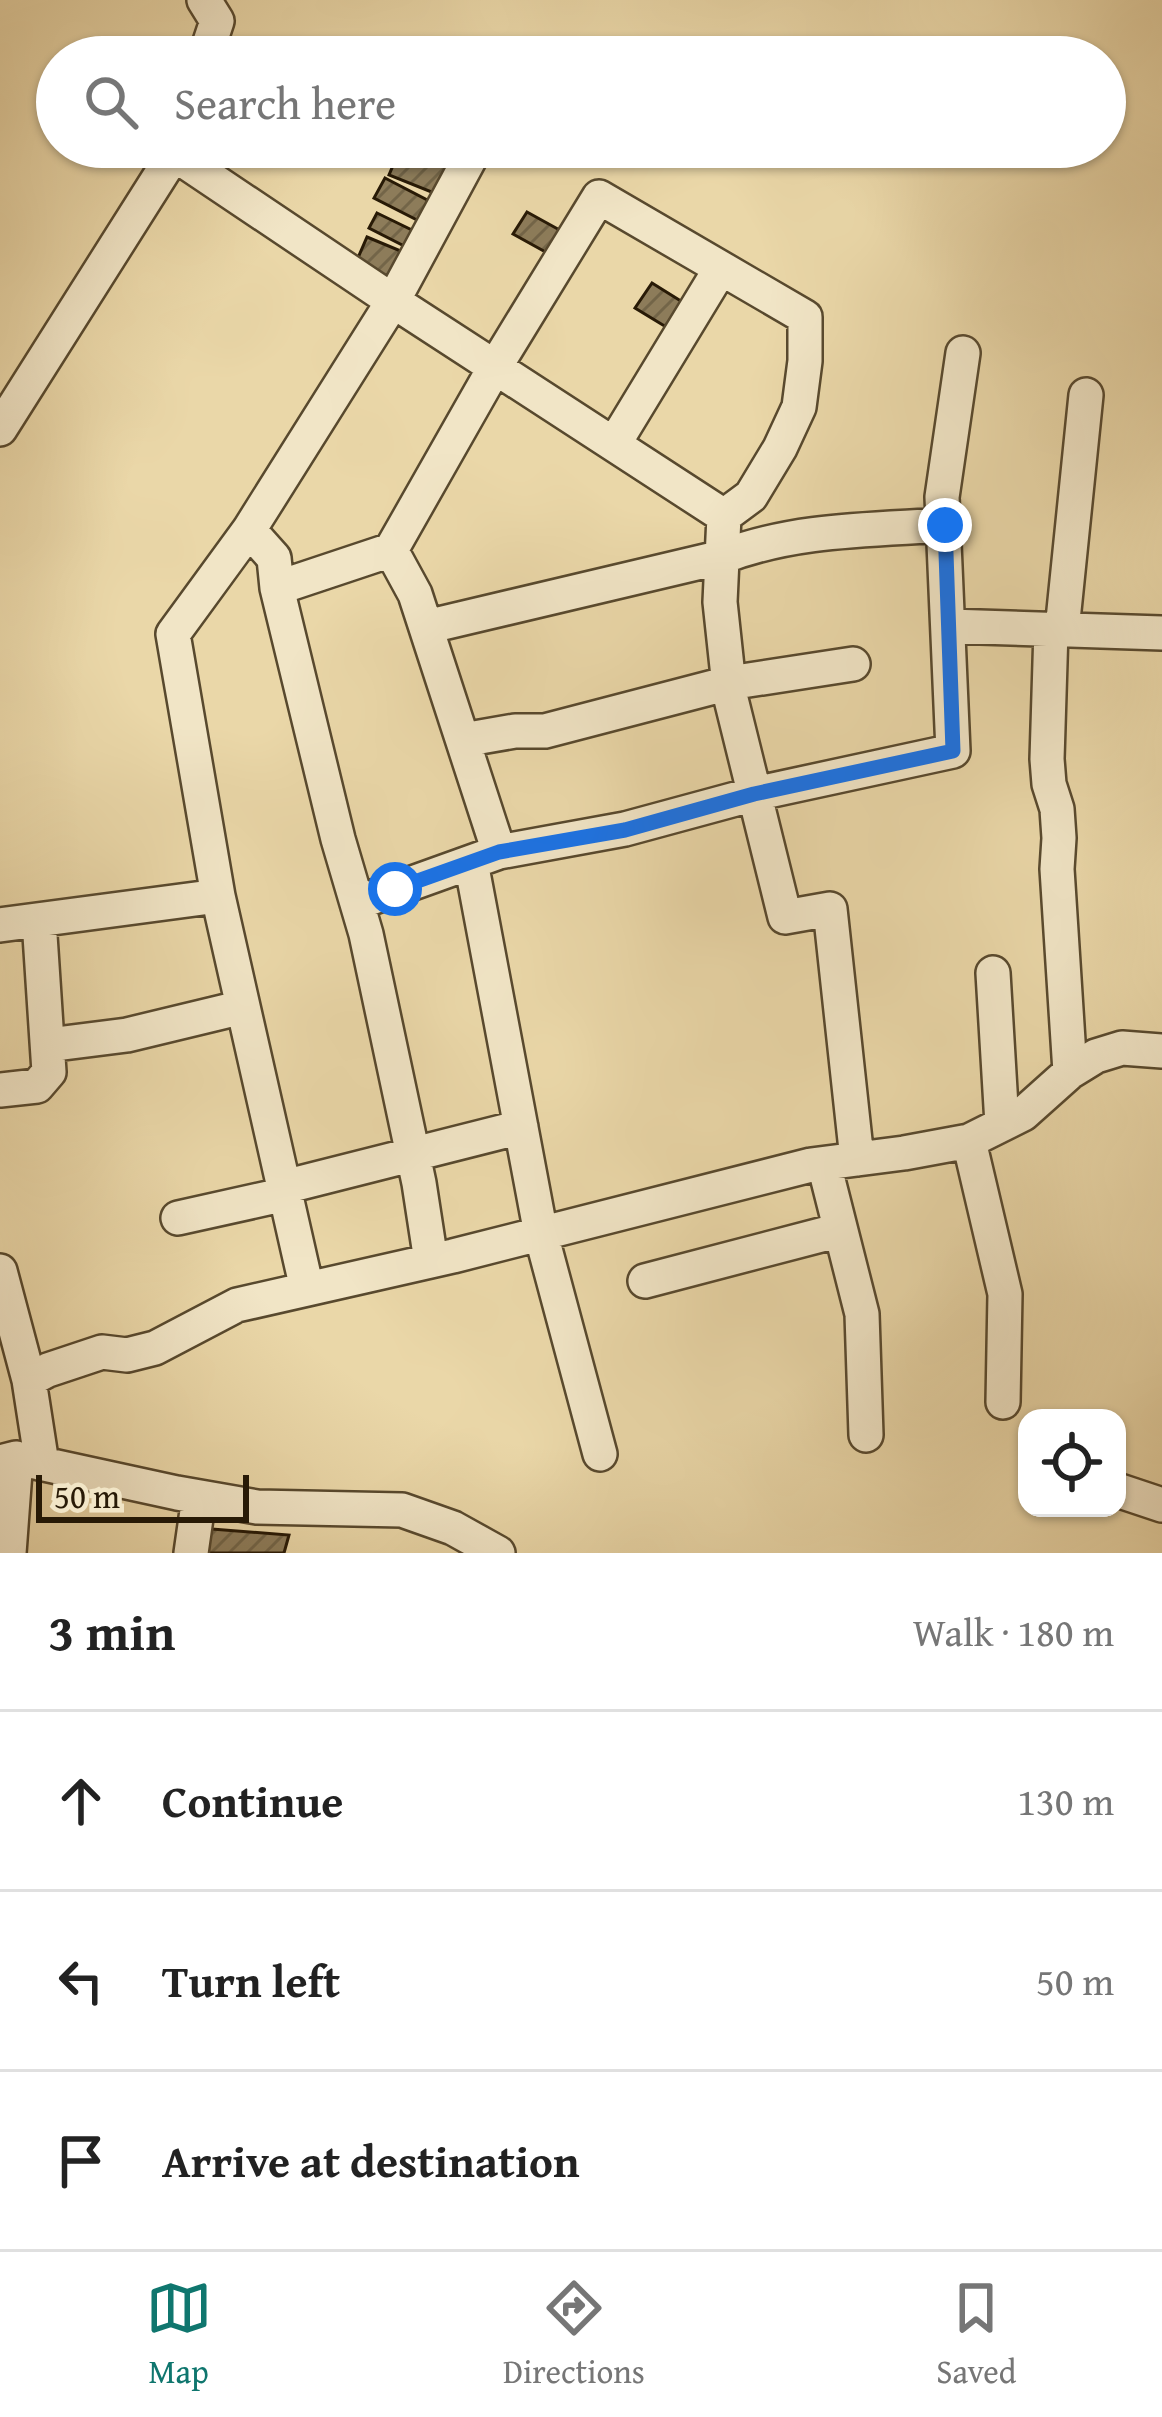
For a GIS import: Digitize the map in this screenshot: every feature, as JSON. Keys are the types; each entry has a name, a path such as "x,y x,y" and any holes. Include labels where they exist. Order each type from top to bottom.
{"street":[{"path":"204,0 217,21 212,36"},
{"path":"0,429 164,168"},
{"path":"200,168 393,301 724,516"},
{"path":"307,1289 218,896 173,634 248,530 393,301 465,168"},
{"path":"277,589 392,550 495,367 599,197 806,317 799,407 751,496 724,516"},
{"path":"614,444 721,268"},
{"path":"357,903 485,857 625,830 754,794 953,751 942,497 963,353"},
{"path":"1070,1072 1057,808 1047,759 1056,630 1086,395"},
{"path":"724,516 720,602 729,683 785,917 830,909 840,1230 862,1314 866,1435"},
{"path":"426,627 752,546 831,532 945,525"},
{"path":"248,530 274,558 277,589 338,839 366,934 431,1261"},
{"path":"392,550 416,594 463,740 541,1234 600,1454"},
{"path":"949,626 1162,633"},
{"path":"463,740 545,731 729,683 853,664"},
{"path":"0,925 218,896"},
{"path":"0,1090 37,1086 49,1072 39,920"},
{"path":"993,973 1002,1124"},
{"path":"48,1045 128,1035 243,1007"},
{"path":"29,1380 102,1352 127,1355 155,1348 237,1305 841,1162 969,1141 1023,1114 1096,1055 1122,1048 1162,1051"},
{"path":"178,1218 521,1126"},
{"path":"969,1141 1005,1294 1004,1402"},
{"path":"645,1281 840,1230"},
{"path":"0,1271 29,1380 9,1553"},
{"path":"19,1462 257,1507 402,1510 454,1528 498,1553"},
{"path":"1126,1493 1162,1505"},
{"path":"191,1553 199,1497"}],"building":[{"path":"392,168 455,171 444,197 389,175"},
{"path":"385,178 431,202 421,222 374,198"},
{"path":"527,212 565,233 551,255 513,234"},
{"path":"377,213 422,235 414,251 369,228"},
{"path":"367,237 408,254 395,284 354,267"},
{"path":"652,283 692,308 676,333 635,308"},
{"path":"199,1528 289,1535 284,1553 195,1553"}],"route":[{"path":"395,889 499,852 625,830 754,794 953,751 945,525"}]}
